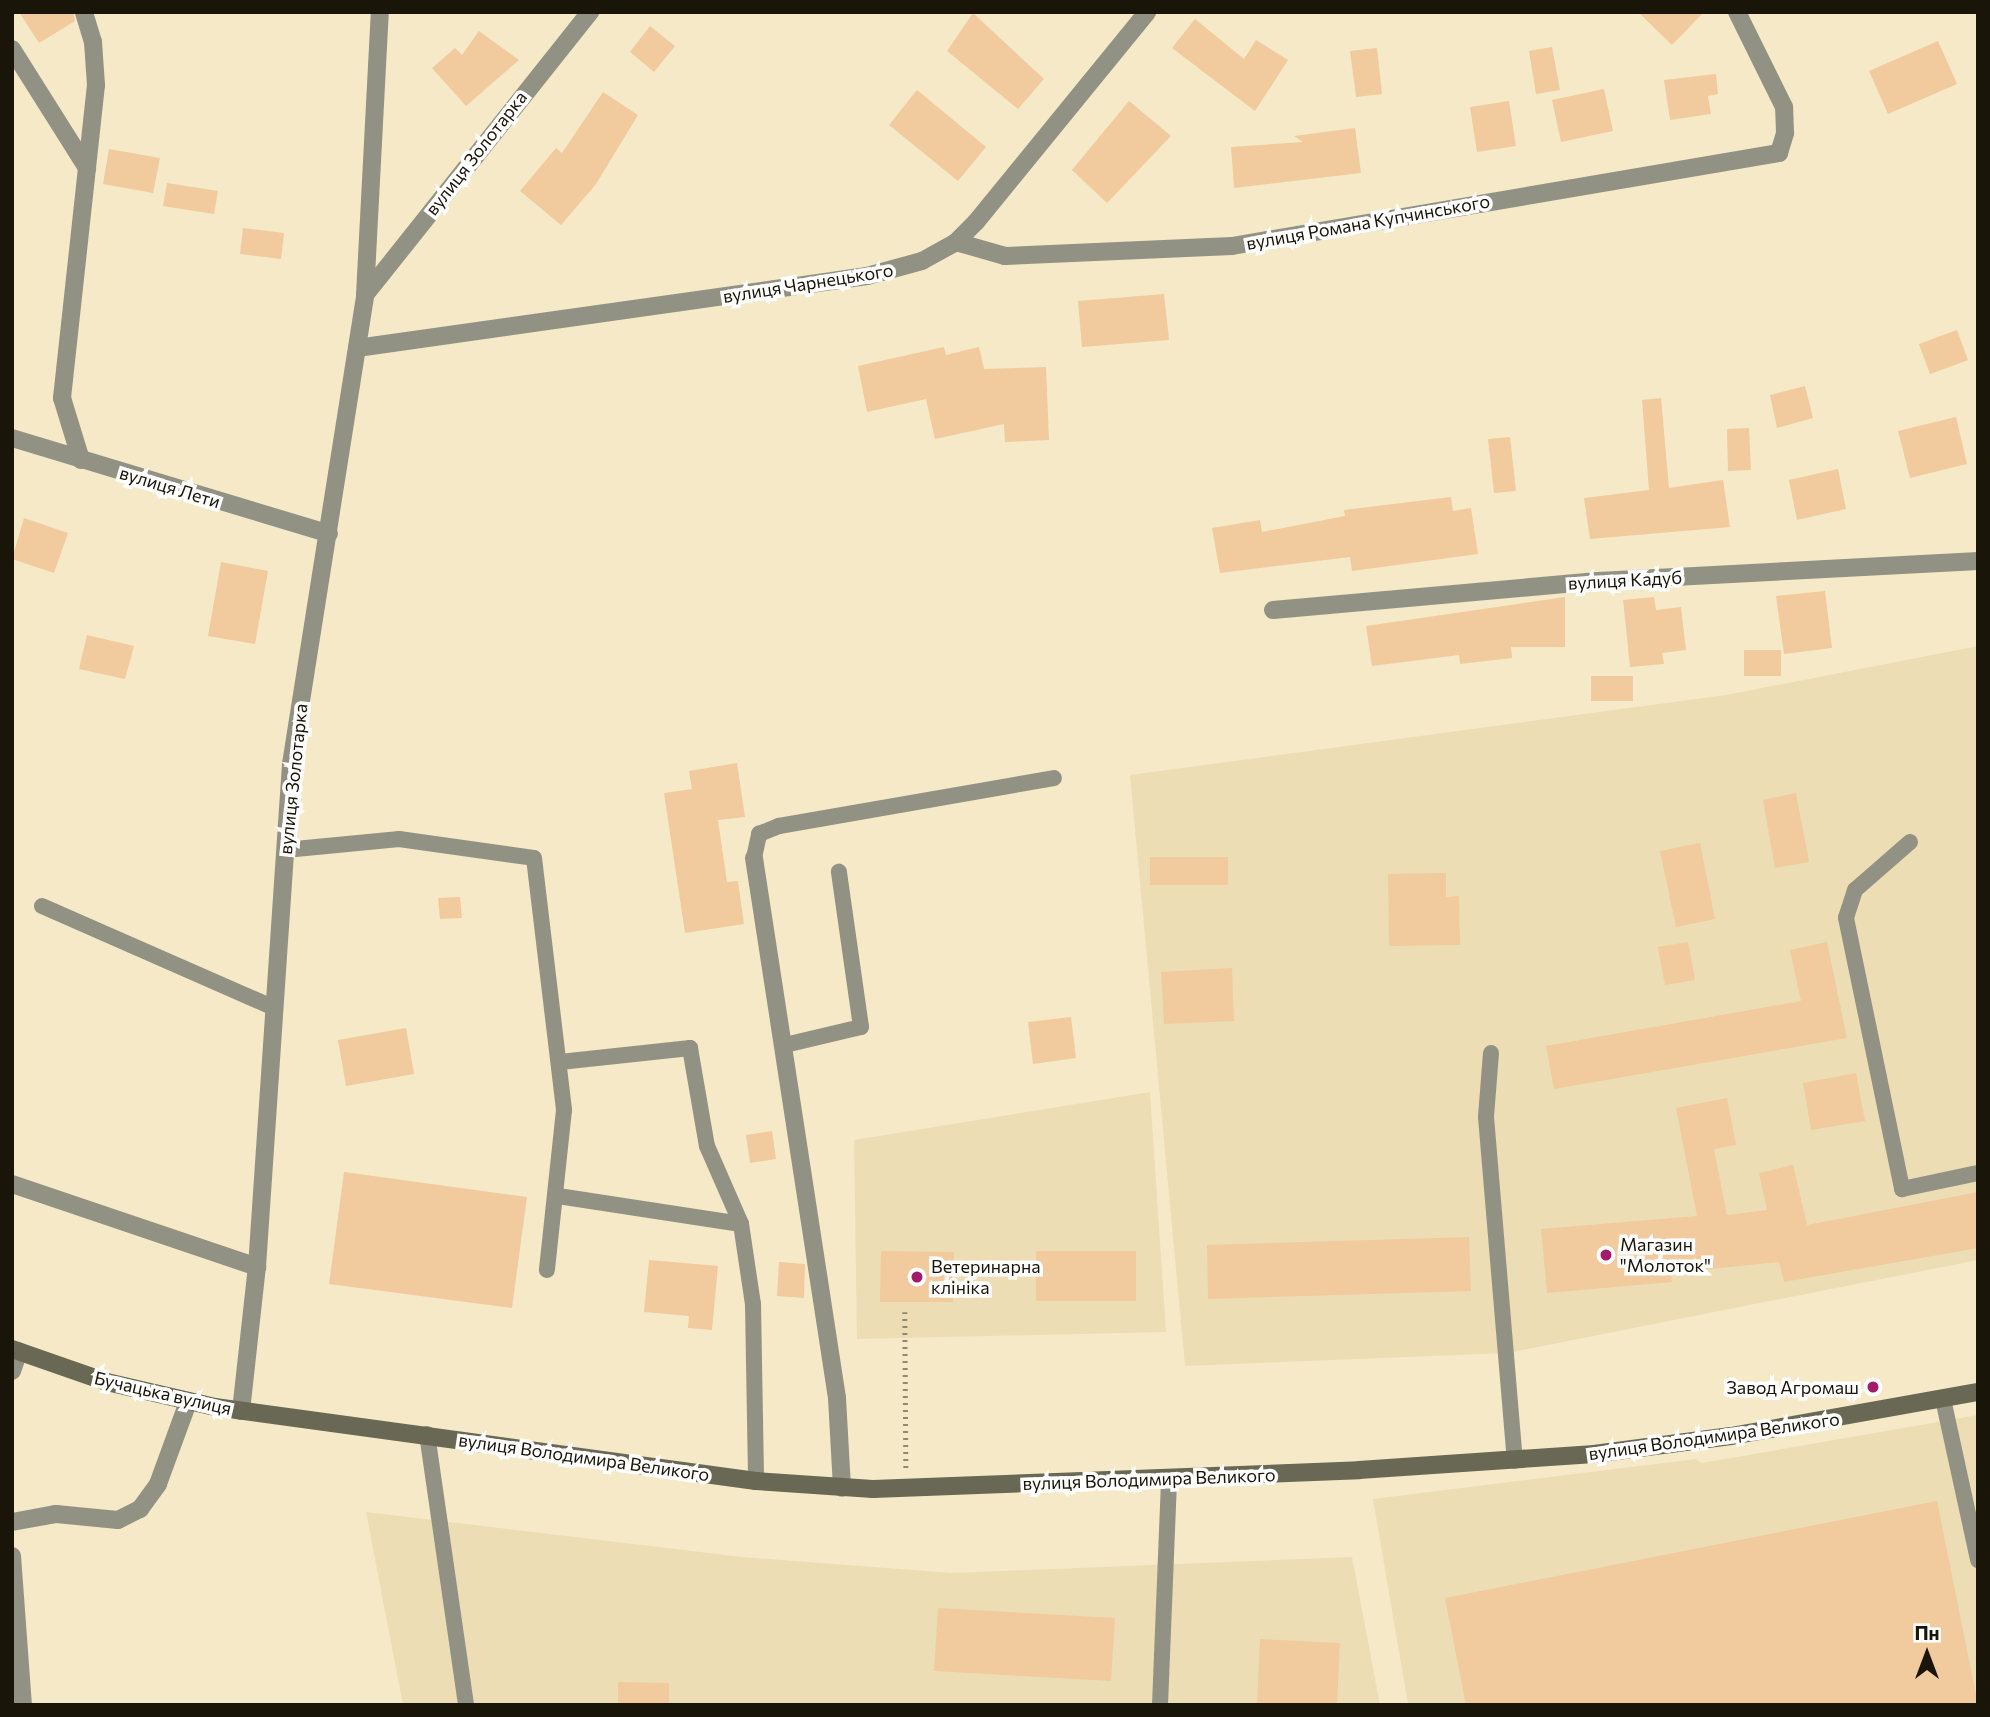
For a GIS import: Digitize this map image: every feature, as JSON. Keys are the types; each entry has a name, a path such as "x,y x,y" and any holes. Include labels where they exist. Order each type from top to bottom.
{"main road":[{"name":"Бучацька вулиця","path":"16,1350 107,1382 187,1402 318,1421"},
{"name":"вулиця Володимира Великого","path":"318,1421 756,1481 842,1488 906,1488 1515,1461 1690,1443 1978,1392"}],"street":[{"path":"81,460 62,391 88,168 96,69 84,12"},
{"name":"вулиця Золотарка","path":"242,1411 257,1267 291,764 365,295 380,12"},
{"name":"вулиця Золотарка","path":"365,295 590,12"},
{"name":"вулиця Чарнецького","path":"358,348 876,275 922,261 956,242 1147,12"},
{"name":"вулиця Романа Купчинського","path":"956,242 1005,256 1232,246 1779,153 1786,133 1784,107 1737,12"},
{"path":"12,49 88,168"},
{"name":"вулиця Лети","path":"12,439 329,534"},
{"name":"вулиця Кадуб","path":"1273,610 1598,581 1978,561"},
{"path":"754,858 785,1045 837,1398 842,1488"},
{"path":"12,1184 257,1267"},
{"path":"12,1371 16,1350"},
{"path":"12,1522 44,1514 109,1521 131,1515 158,1484 187,1402"},
{"path":"12,1556 23,1705"}],"lane":[{"path":"754,858 759,834 779,825 1054,778"},
{"path":"285,850 399,839 534,858 560,1062 564,1130 547,1270"},
{"path":"1910,842 1855,890 1846,918 1902,1189 1978,1173"},
{"path":"785,1045 861,1027 839,872"},
{"path":"42,906 274,1008"},
{"path":"560,1062 690,1048 707,1146 741,1224 753,1304 756,1481"},
{"path":"1490,1053 1487,1126 1515,1461"},
{"path":"558,1196 741,1224"},
{"path":"1943,1399 1978,1560"},
{"path":"427,1434 466,1705"},
{"path":"1160,1705 1169,1478"}],"path":[{"path":"905,1312 906,1488"}],"shaded area":[{"path":"1978,646 1978,1260 1507,1353 1185,1366 1130,775 1726,695"},
{"name":"Ветеринарна клініка","path":"1150,1092 1166,1332 857,1339 854,1140"},
{"path":"1978,1415 1978,1705 1408,1705 1373,1499 1696,1459 1702,1463"},
{"path":"366,1512 742,1557 952,1573 1352,1557 1380,1705 403,1705"}],"building":[{"path":"19,12 73,12 75,21 39,43"},
{"path":"1638,12 1704,12 1672,45"},
{"path":"973,13 1044,79 1018,109 947,51"},
{"path":"1195,19 1244,59 1256,40 1288,60 1255,111 1172,48"},
{"path":"650,26 675,46 654,72 630,52"},
{"path":"479,31 519,60 466,106 432,68 455,48 462,55"},
{"path":"1938,41 1957,84 1888,114 1869,71"},
{"path":"1552,47 1560,90 1536,94 1529,51"},
{"path":"1377,48 1382,94 1356,97 1350,51"},
{"path":"1716,74 1718,94 1708,96 1711,114 1670,120 1664,80"},
{"path":"1604,89 1613,131 1561,142 1552,100"},
{"path":"917,90 986,147 958,181 889,125"},
{"path":"603,92 638,115 596,184 561,225 520,191 556,148 562,153"},
{"path":"1129,101 1171,136 1107,203 1072,170"},
{"path":"1509,101 1516,146 1477,152 1470,107"},
{"path":"1355,128 1361,173 1234,188 1231,147 1303,142 1294,136"},
{"path":"109,149 160,158 153,193 103,184"},
{"path":"167,183 218,191 214,214 163,206"},
{"path":"243,228 284,233 281,259 240,254"},
{"path":"1164,294 1169,340 1082,347 1078,301"},
{"path":"1957,330 1968,360 1930,374 1919,344"},
{"path":"944,347 946,355 979,347 984,369 1046,367 1049,440 1005,442 1004,424 935,439 926,399 867,412 858,366"},
{"path":"1805,386 1813,418 1777,428 1770,395"},
{"path":"1661,398 1669,488 1723,480 1730,527 1590,539 1584,498 1649,490 1642,400"},
{"path":"1956,417 1967,464 1910,478 1898,431"},
{"path":"1749,428 1751,470 1728,471 1727,429"},
{"path":"1510,437 1516,491 1494,493 1488,439"},
{"path":"1838,469 1846,509 1797,520 1789,480"},
{"path":"1451,497 1453,511 1471,508 1478,554 1352,571 1350,557 1220,573 1212,528 1260,520 1262,532 1345,516 1344,510"},
{"path":"24,518 68,533 54,573 12,559"},
{"path":"221,562 268,571 255,644 208,636"},
{"path":"1825,591 1832,648 1784,654 1776,596"},
{"path":"1565,597 1565,647 1511,647 1512,658 1460,664 1459,655 1372,666 1366,626"},
{"path":"1654,597 1656,610 1681,607 1686,650 1662,653 1664,664 1630,667 1623,600"},
{"path":"87,635 134,646 125,679 79,669"},
{"path":"1744,650 1781,650 1781,676 1744,676"},
{"path":"1591,676 1633,676 1633,701 1591,701"},
{"path":"737,763 745,817 718,820 727,882 738,881 744,924 685,933 664,793 692,789 689,771"},
{"path":"1796,793 1809,862 1775,868 1763,800"},
{"path":"1700,843 1715,919 1676,927 1660,851"},
{"path":"1150,857 1228,857 1228,885 1150,885"},
{"path":"1446,873 1446,897 1459,896 1460,945 1389,946 1388,874"},
{"path":"460,897 462,918 440,919 438,898"},
{"path":"1688,942 1695,980 1665,985 1658,947"},
{"path":"1827,942 1847,1038 1554,1089 1546,1046 1801,1001 1790,950"},
{"path":"1232,968 1234,1021 1164,1024 1161,972"},
{"path":"1071,1017 1076,1058 1033,1064 1028,1022"},
{"path":"406,1028 414,1074 346,1086 338,1040"},
{"path":"1856,1073 1865,1121 1811,1130 1803,1083"},
{"path":"1727,1098 1736,1145 1714,1149 1727,1215 1767,1210 1759,1173 1793,1165 1807,1225 1978,1192 1978,1248 1784,1282 1779,1262 1671,1273 1672,1282 1547,1293 1541,1229 1697,1216 1676,1108"},
{"path":"772,1131 776,1159 750,1163 746,1135"},
{"path":"344,1172 527,1197 512,1308 329,1284"},
{"path":"1469,1237 1471,1291 1208,1299 1207,1245"},
{"name":"Ветеринарна клініка","path":"881,1251 954,1252 953,1302 880,1302"},
{"path":"1036,1251 1136,1251 1136,1301 1036,1301"},
{"path":"649,1260 718,1266 712,1330 688,1328 689,1316 644,1312"},
{"path":"779,1262 805,1264 804,1298 777,1296"},
{"path":"1937,1501 1978,1705 1466,1705 1445,1598"},
{"path":"938,1608 1115,1618 1111,1681 934,1671"},
{"path":"1260,1639 1340,1643 1337,1705 1257,1705"},
{"path":"618,1682 669,1683 669,1705 618,1705"}],"place":[{"name":"Магазин \"Молоток\"","path":"1606,1255"},
{"name":"Ветеринарна клініка","path":"917,1277"},
{"name":"Завод Агромаш","path":"1873,1387"}]}
